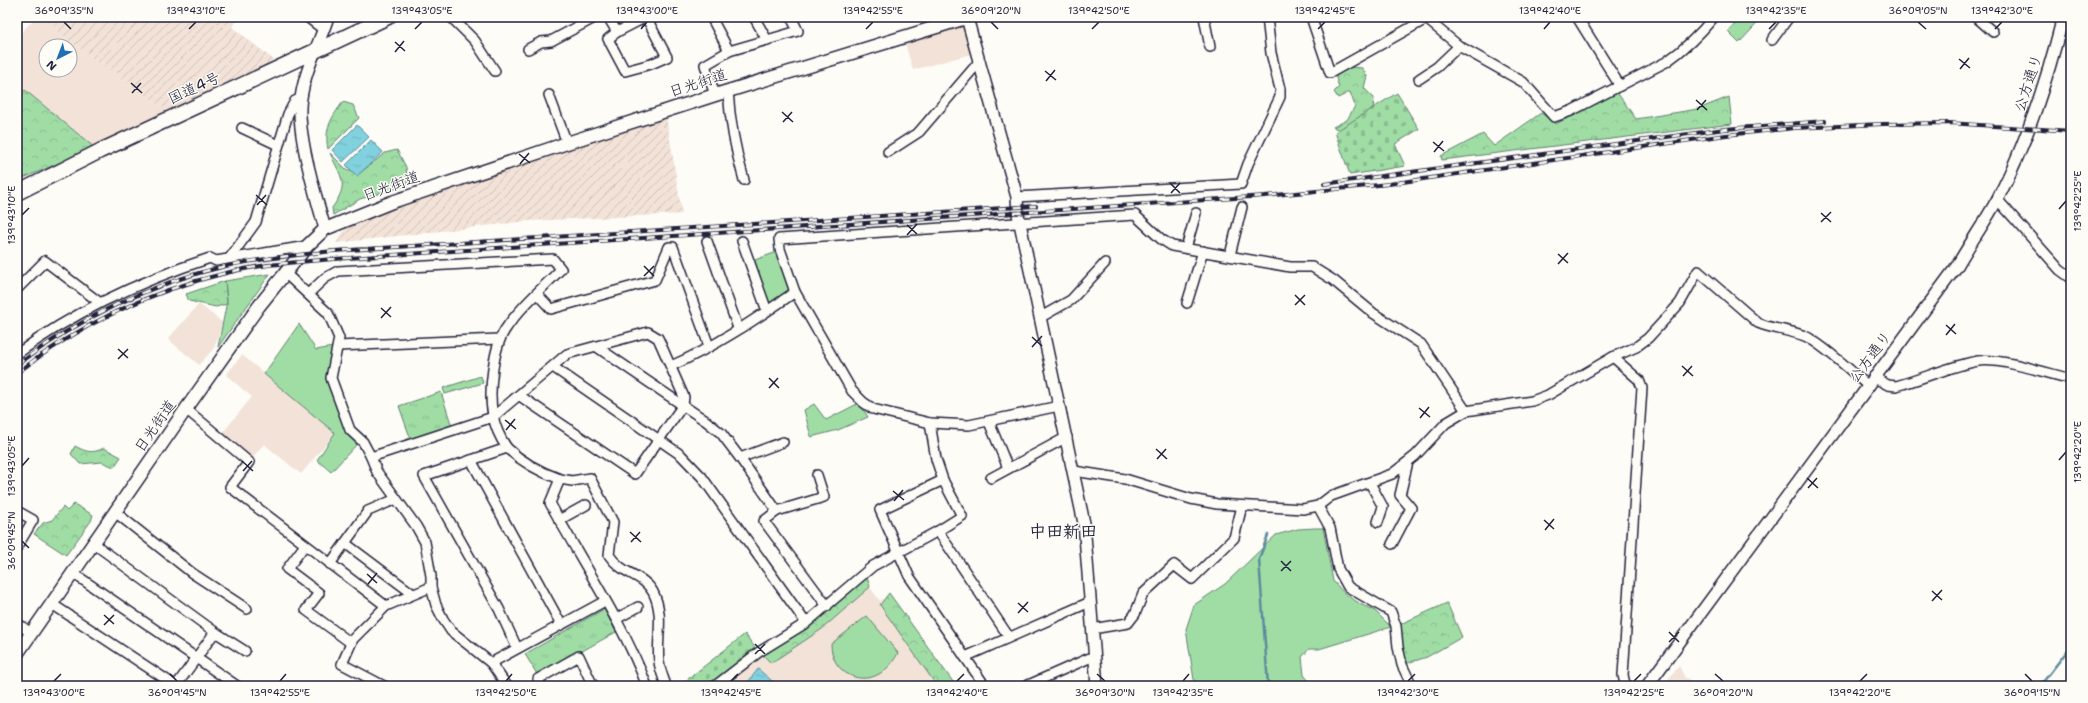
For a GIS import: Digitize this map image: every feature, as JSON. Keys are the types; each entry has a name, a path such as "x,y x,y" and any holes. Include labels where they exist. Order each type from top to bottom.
{"highway":[{"name":"国道4号","path":"17,193 100,151 388,17"}],"main road":[{"name":"日光街道","path":"17,654 186,409 285,273 307,246 325,229 392,202 567,143 943,21 968,17"}],"street":[{"path":"307,17 324,30"},
{"path":"325,229 301,125 300,99 304,82 328,17"},
{"path":"451,17 475,41 495,71"},
{"path":"528,49 541,42 551,41 596,17"},
{"path":"608,17 617,32"},
{"path":"646,17 667,57 651,64 625,71 608,40 617,32 646,17"},
{"path":"712,17 729,51"},
{"path":"754,17 767,40"},
{"path":"714,95 705,65 729,51 798,31 791,17"},
{"path":"968,17 979,62 1017,197 1020,223 1074,471 1084,524 1097,686"},
{"path":"1204,17 1210,47"},
{"path":"1017,197 1241,184 1248,164 1280,97 1280,89 1271,54 1266,17"},
{"path":"1311,17 1330,73 1425,18 1459,46 1523,82 1554,117 1571,111 1680,53 1698,37 1713,17"},
{"path":"1577,17 1620,86"},
{"path":"1772,40 1789,17"},
{"path":"1976,17 1993,32"},
{"name":"公方通り","path":"1647,686 1870,381 1957,266 1997,199 2017,159 2044,88 2063,17"},
{"path":"1419,79 1437,67 1459,46"},
{"path":"888,152 919,132 979,62"},
{"path":"728,91 730,124 734,149 744,180"},
{"path":"549,95 567,143"},
{"path":"229,259 256,222 288,114 295,101 300,99"},
{"path":"242,128 278,145"},
{"path":"1997,199 2060,270 2071,278"},
{"path":"1230,254 1242,207"},
{"path":"1186,248 1196,213"},
{"path":"1059,406 969,425 930,424 873,409 852,391 795,292 780,250 779,239 1135,215 1172,246 1230,254 1290,267 1312,267 1333,280 1373,313 1421,344 1466,411"},
{"path":"707,241 738,328"},
{"path":"742,241 767,311"},
{"path":"17,354 70,317 99,302 175,270 210,258 216,261 307,246"},
{"path":"537,294 551,309 656,280 669,247 674,248 709,346"},
{"path":"1187,303 1203,251"},
{"path":"308,294 325,278 338,271 553,259 561,269 507,326 500,339 494,368 491,405 493,417 500,438 507,448 518,458 542,473 560,479 572,481 590,478 613,522 609,555 624,571 646,583 653,592 658,605 660,624 659,664 666,686"},
{"path":"17,289 45,261 99,302"},
{"path":"1041,317 1071,300 1106,263"},
{"path":"1074,471 1125,479 1191,499 1242,506 1303,509 1318,506 1331,496 1392,474 1408,462 1446,423 1466,411 1532,401 1548,395 1613,356 1636,347 1648,338 1680,303 1698,271 1758,323 1769,328 1809,338 1852,370 1870,381 1896,386 1979,361 1994,361 2071,378"},
{"path":"285,273 328,313 339,338 331,378 350,430 363,442 377,472 416,526 425,542 431,587 436,605 451,631 491,663 507,686"},
{"path":"671,366 709,346 767,311 795,292"},
{"path":"371,457 493,417 520,396 567,354 648,332 658,338 684,397 683,405 658,438 635,474 520,396"},
{"path":"338,346 500,339"},
{"path":"597,347 683,405 721,434 740,458 776,511"},
{"path":"1613,356 1639,380 1642,388 1628,589 1623,675 1624,685"},
{"path":"553,367 681,455 702,477 806,623"},
{"path":"186,409 249,462 230,487 386,606"},
{"path":"989,422 1008,468"},
{"path":"715,686 759,652 806,623 872,566 938,531 962,516 943,480 936,459 930,424"},
{"path":"991,478 1067,437"},
{"path":"740,458 783,442"},
{"path":"507,448 424,476 499,609 517,648"},
{"path":"471,460 561,624"},
{"path":"1392,544 1411,508 1400,495 1408,462"},
{"path":"817,475 824,498 776,511 764,521 827,606"},
{"path":"560,479 550,503 635,655 646,686"},
{"path":"943,480 880,510 909,576 985,686"},
{"path":"1370,483 1383,507 1378,522"},
{"path":"330,564 368,511 396,499"},
{"path":"559,520 586,505"},
{"path":"1092,629 1128,623 1136,614 1143,594 1174,565 1192,579 1234,538 1242,506"},
{"path":"1318,506 1330,528 1338,569 1348,587 1391,612 1396,626 1398,647 1402,665 1412,686"},
{"path":"17,511 34,520 17,547"},
{"path":"115,512 192,572 246,609"},
{"path":"938,531 1010,637"},
{"path":"93,543 215,632 245,651"},
{"path":"345,543 413,594"},
{"path":"305,545 287,569 319,593 306,610 351,643"},
{"path":"73,573 237,686"},
{"path":"384,686 342,664 351,643 386,606 431,587"},
{"path":"491,663 605,601"},
{"path":"965,657 1090,602"},
{"path":"52,604 176,686 215,632"},
{"path":"616,619 638,607"},
{"path":"17,623 31,633"},
{"path":"541,686 538,679 579,656 593,686"},
{"path":"1026,686 1094,656"}],"shaded area":[{"path":"36,17 42,17 66,38 38,38 38,78 78,78 78,47 170,113 95,148 25,90 17,97 17,37"},
{"path":"42,17 238,17 232,27 274,60 170,113 78,47 78,38 66,38"},
{"path":"963,24 971,54 913,70 904,40"},
{"path":"666,115 682,214 528,221 336,243 347,227 373,209"},
{"path":"199,304 223,323 214,348 199,365 168,339"},
{"path":"242,355 335,433 301,474 264,444 249,462 219,437 252,397 226,375"},
{"path":"864,579 880,601 887,596 950,686 720,686"},
{"path":"1679,666 1685,678 1689,679 1691,686 1663,686"}],"green space":[{"path":"1741,17 1763,17 1739,43 1728,32"},
{"path":"1350,67 1362,68 1367,76 1364,88 1374,98 1373,112 1342,131 1333,127 1347,120 1355,106 1350,92 1338,98 1334,92 1339,87 1336,78 1337,73"},
{"path":"25,90 95,148 21,179 17,176 17,97"},
{"path":"1616,91 1636,119 1698,109 1729,97 1732,124 1442,160 1441,156 1483,134 1494,146 1541,113 1556,124"},
{"path":"1397,93 1419,129 1395,144 1405,166 1350,175 1335,132"},
{"path":"343,102 353,105 359,118 328,149 328,130 335,113"},
{"path":"397,150 406,167 408,185 360,199 333,215 332,208 341,192 342,180 330,153 346,169 360,173 385,153"},
{"path":"777,252 793,291 768,308 752,261"},
{"path":"270,274 218,347 227,301 225,281"},
{"path":"225,281 227,304 216,307 189,301 186,294"},
{"path":"299,324 316,350 333,347 327,382 345,430 357,444 331,472 317,460 335,433 264,374"},
{"path":"481,376 483,383 445,394 443,388"},
{"path":"441,392 452,427 411,440 399,406"},
{"path":"859,403 868,417 838,430 811,437 804,410 814,404 826,420"},
{"path":"75,446 89,452 104,448 121,457 114,467 102,462 80,464 71,454"},
{"path":"74,504 93,515 91,521 66,555 34,534 43,523 52,520 63,507 67,511"},
{"path":"1323,528 1333,581 1345,594 1362,605 1374,610 1391,627 1319,649 1309,649 1302,657 1304,675 1313,686 1195,686 1186,629 1194,605 1225,584 1276,535 1298,529"},
{"path":"867,577 870,587 822,629 771,663 762,654"},
{"path":"889,593 956,686 937,686 880,605"},
{"path":"1447,603 1462,637 1427,657 1402,665 1396,626"},
{"path":"604,609 616,632 538,676 525,654"},
{"path":"867,616 898,653 889,666 876,676 858,678 849,675 836,663 832,654 831,644"},
{"path":"745,634 756,649 707,686 679,686"}],"water":[{"path":"357,125 369,137 343,162 332,150"},
{"path":"371,140 383,152 357,176 346,165"},
{"path":"758,669 778,686 745,686"}],"waterway":[{"path":"1268,535 1259,559 1268,686"},
{"path":"2040,686 2071,646"}],"railway":[{"path":"1324,184 1725,129 1825,121"},
{"path":"17,373 65,340 116,312 170,289 198,280 253,267 334,259 1265,196 1389,184 1726,135 1795,128 1949,123 2071,131"},
{"path":"17,365 40,348 90,318 143,293 198,273 253,261 334,251 1036,206"}],"district":[{"name":"中田新田","path":"1063,531"}]}
